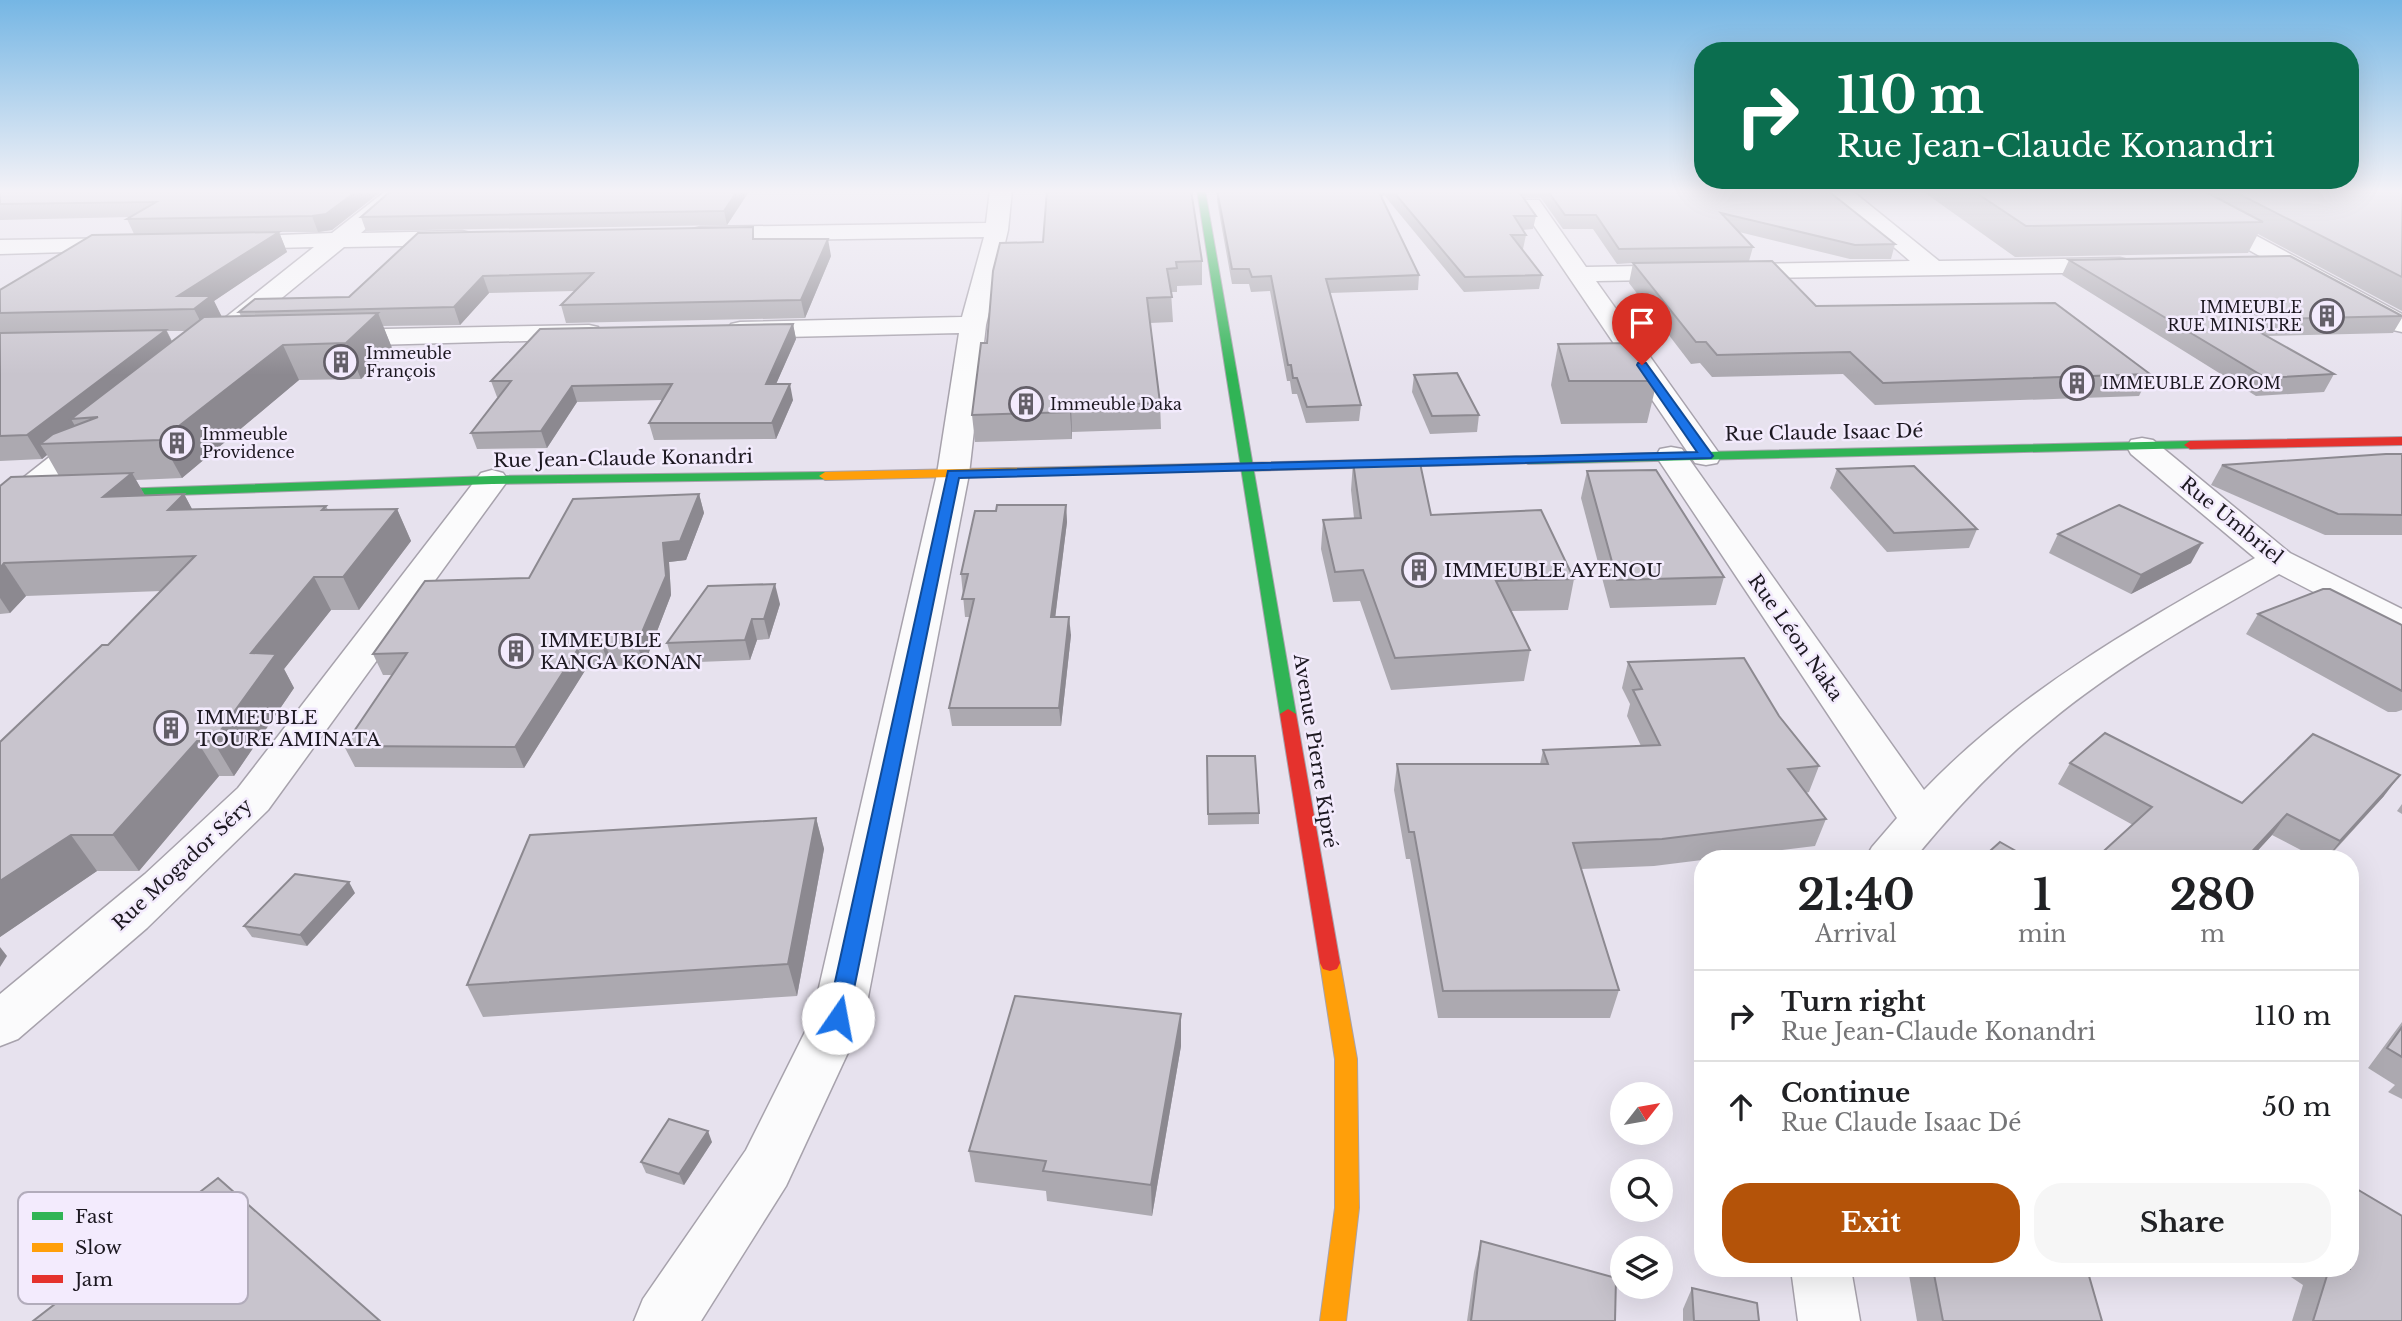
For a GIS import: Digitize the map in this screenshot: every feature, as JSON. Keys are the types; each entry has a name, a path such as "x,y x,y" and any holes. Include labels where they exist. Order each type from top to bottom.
{"street":[{"path":"254,340 205,344 323,252"},
{"path":"665,1321 766,1168 838,1018 953,474 973,325 990,252"},
{"name":"Avenue Pierre Kipré","path":"1211,252 1346,1059 1346,1208 1333,1321"},
{"name":"Rue Léon Naka","path":"1563,252 1689,456 1921,819"},
{"path":"1913,252 1933,268"},
{"path":"2271,252 2402,324"},
{"path":"2235,263 2290,262"},
{"path":"1578,274 2139,264"},
{"path":"710,331 973,325"},
{"path":"310,339 614,332"},
{"path":"6,502 116,419"},
{"name":"Rue Claude Isaac Dé","path":"1248,468 2402,441"},
{"name":"Rue Umbriel","path":"2142,447 2278,559 2402,623"},
{"name":"Rue Jean-Claude Konandri","path":"6,502 492,481 1248,468"},
{"name":"Rue Mogador Séry","path":"0,1024 74,964 211,842 253,799 492,481"},
{"path":"1895,850 1921,819 1999,743 2058,694 2148,634 2278,559"},
{"path":"1822,1277 1829,1321"}],"building":[{"path":"64,252 248,252 178,296 211,296 194,309 0,313 0,290"},
{"path":"398,252 822,252 801,300 561,305 593,273 483,276 454,307 239,312 255,299 349,297"},
{"path":"998,252 1201,252 1202,261 1176,262 1177,268 1167,269 1172,297 1147,298 1160,403 1071,406 1070,412 972,415 981,343 987,343 993,271"},
{"path":"1229,252 1408,252 1419,275 1326,279 1361,405 1307,407 1297,378 1293,378 1291,365 1288,365 1271,276 1252,277 1249,269 1232,269"},
{"path":"1444,252 1524,252 1542,275 1465,277"},
{"path":"2352,252 2402,252 2402,277"},
{"path":"2290,256 2402,316 2238,320 2334,374 2266,378 2069,260"},
{"path":"1772,261 1816,306 2055,303 2150,374 1883,383 1850,352 1717,355 1706,342 1696,342 1633,263"},
{"path":"378,313 346,343 283,345 161,440 40,444 53,434 98,417 71,419 204,317"},
{"path":"793,324 766,384 790,384 772,423 649,423 672,384 572,386 541,431 471,433 511,381 491,381 540,329"},
{"path":"166,330 27,435 0,436 0,333"},
{"path":"1633,343 1657,381 1569,381 1558,344"},
{"path":"1457,373 1479,415 1432,416 1414,375"},
{"path":"2402,454 2402,515 2338,514 2222,465"},
{"path":"1353,462 1420,463 1431,515 1541,510 1574,579 1496,581 1530,650 1395,658 1363,570 1335,572 1323,520 1361,518"},
{"path":"1914,466 1977,529 1894,533 1837,469"},
{"path":"1656,470 1724,577 1617,580 1587,471"},
{"path":"132,473 103,497 184,494 168,510 326,506 322,510 397,509 343,577 314,577 251,653 276,654 213,741 197,741 113,835 71,835 0,881 0,742 102,645 108,645 195,556 4,563 0,568 0,486 11,477"},
{"path":"699,494 680,541 663,543 666,576 637,644 578,649 515,747 344,746 407,653 373,654 425,581 529,578 573,499"},
{"path":"997,505 1066,505 1051,617 1069,617 1059,708 949,708 974,599 962,599 968,574 961,574 975,511 996,511"},
{"path":"2119,505 2202,543 2141,575 2058,534"},
{"path":"775,584 764,619 752,619 745,640 667,643 708,586"},
{"path":"2323,589 2330,589 2402,625 2402,691 2258,614"},
{"path":"1744,658 1779,716 1819,766 1788,769 1826,819 1662,839 1573,843 1619,990 1443,991 1414,832 1409,832 1397,764 1548,764 1543,750 1660,745 1633,690 1642,689 1628,662"},
{"path":"2105,733 2242,803 2313,734 2400,775 2340,841 2287,814 2253,850 2105,850 2152,807 2070,763"},
{"path":"1207,756 1255,756 1259,813 1208,814"},
{"path":"816,818 788,964 467,985 530,835"},
{"path":"2000,842 2014,850 1991,850"},
{"path":"295,874 349,882 300,935 244,926"},
{"path":"1015,996 1181,1014 1151,1185 1043,1171 1046,1161 969,1151"},
{"path":"2402,1027 2402,1057 2387,1048"},
{"path":"669,1119 708,1131 679,1174 641,1162"},
{"path":"218,1178 234,1192 200,1192"},
{"path":"2359,1190 2402,1216 2402,1321 2313,1321 2327,1277 2359,1277"},
{"path":"248,1204 380,1321 33,1321 55,1304 248,1304"},
{"path":"1481,1241 1610,1276 1610,1299 1616,1299 1615,1321 1471,1321"},
{"path":"1935,1277 2089,1277 2102,1321 1943,1321"},
{"path":"1692,1288 1757,1303 1759,1321 1694,1321"}],"traffic: fast":[{"path":"1211,252 1288,714"},
{"path":"1528,460 2190,445"},
{"path":"0,497 492,480 825,476"}],"traffic: slow":[{"path":"825,476 1244,467"},
{"path":"1330,963 1346,1059 1347,1208 1333,1321"}],"traffic: jam":[{"path":"2190,445 2402,441"},
{"path":"1244,467 1528,460"},
{"path":"1288,714 1330,963"}],"place":[{"name":"IMMEUBLE RUE MINISTRE","path":"2327,316"},
{"name":"Immeuble François","path":"341,362"},
{"name":"IMMEUBLE ZOROM","path":"2077,383"},
{"name":"Immeuble Daka","path":"1026,404"},
{"name":"Immeuble Providence","path":"177,443"},
{"name":"IMMEUBLE AYENOU","path":"1419,570"},
{"name":"IMMEUBLE KANGA KONAN","path":"516,651"},
{"name":"IMMEUBLE TOURE AMINATA","path":"171,728"}],"route":[{"path":"838,1018 953,474 1706,456 1642,365"}]}
